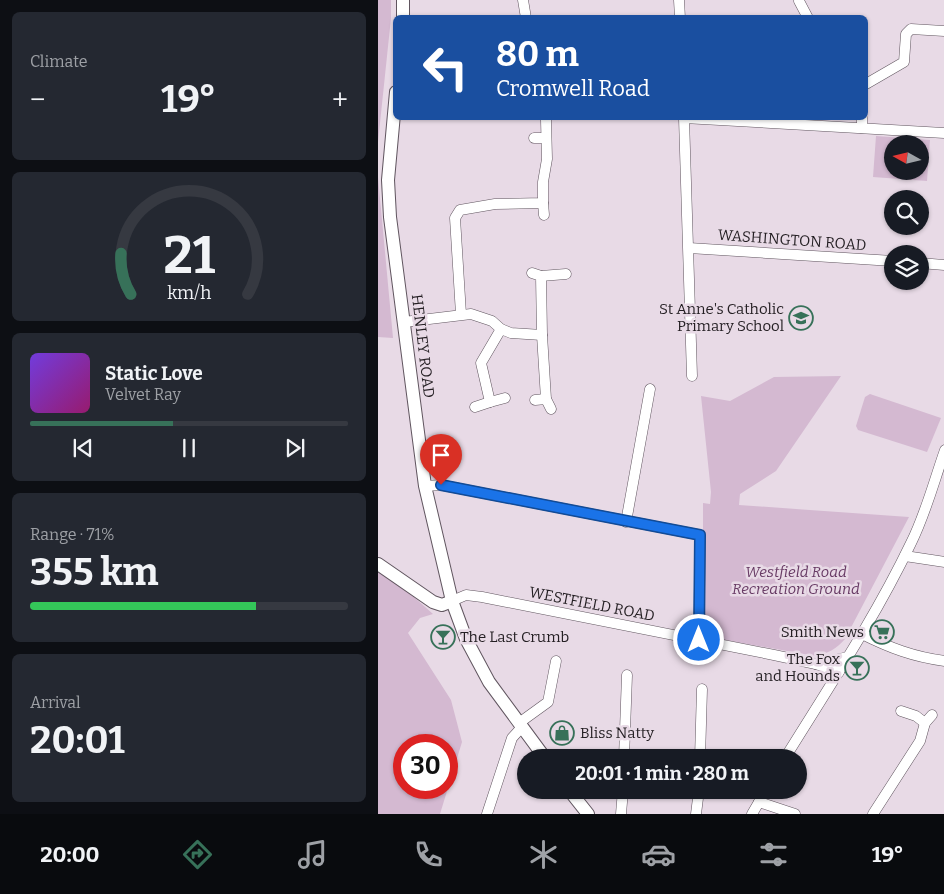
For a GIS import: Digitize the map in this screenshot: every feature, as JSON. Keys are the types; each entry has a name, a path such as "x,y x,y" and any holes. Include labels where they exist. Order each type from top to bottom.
{"main road":[{"path":"403,0 403,15"},
{"name":"HENLEY ROAD","path":"393,120 388,180 390,217 425,486 452,600 466,639 489,682 538,749"},
{"path":"378,564 433,602 442,605 452,600"},
{"path":"576,799 586,813"}],"street":[{"path":"523,0 526,15"},
{"path":"679,0 680,15"},
{"path":"800,1 807,15"},
{"path":"868,83 904,62 906,34 911,29 944,31"},
{"path":"544,215 543,182 547,159 546,120"},
{"path":"684,120 692,376"},
{"path":"755,120 862,123 944,133"},
{"path":"534,138 546,138"},
{"path":"461,314 455,218 460,210 495,204 543,203"},
{"name":"WASHINGTON ROAD","path":"688,248 884,261"},
{"path":"929,263 944,264"},
{"path":"551,408 541,400 542,334 536,275 566,274"},
{"path":"404,322 471,314 492,321 500,329 520,334 542,334"},
{"path":"490,402 481,363 500,329"},
{"path":"626,522 650,390"},
{"path":"475,407 504,398"},
{"path":"791,749 862,634 905,556 926,506 944,450"},
{"path":"425,486 441,485 700,535 699,640"},
{"path":"905,556 944,562"},
{"name":"WESTFIELD ROAD","path":"452,600 466,595 482,597 816,664 839,672"},
{"path":"862,634 900,652 944,661"},
{"name":"WESTFIELD ROAD","path":"816,664 848,657"},
{"path":"487,814 512,738 520,725 548,702 556,661"},
{"path":"624,749 627,675"},
{"path":"700,749 702,689"},
{"path":"873,814 920,741 928,719 901,711"},
{"path":"621,814 622,799"},
{"path":"696,814 698,799"},
{"path":"752,814 761,799"},
{"path":"759,802 795,814"}],"green space":[{"path":"378,0 391,0 391,18 378,142"},
{"path":"876,136 884,137 884,178 873,177"},
{"path":"378,177 393,338 378,337"},
{"name":"Westfield Road Recreation Ground","path":"841,376 776,471 740,494 739,505 909,517 845,639 832,650 815,656 703,636 703,503 710,504 711,492 701,396 730,401 774,377"},
{"path":"870,394 941,418 927,452 858,430 856,426 865,397"},
{"path":"378,571 407,591 433,614 420,618 408,633 451,700 462,742 458,755 458,734 393,734 393,799 445,799 440,814 378,814"}],"place":[{"name":"St Anne's Catholic Primary School","path":"801,318"},
{"name":"Smith News","path":"882,632"},
{"name":"The Last Crumb","path":"443,637"},
{"name":"The Fox and Hounds","path":"857,668"},
{"name":"Bliss Natty","path":"562,733"}],"route":[{"path":"441,485 700,535 699,640"}]}
